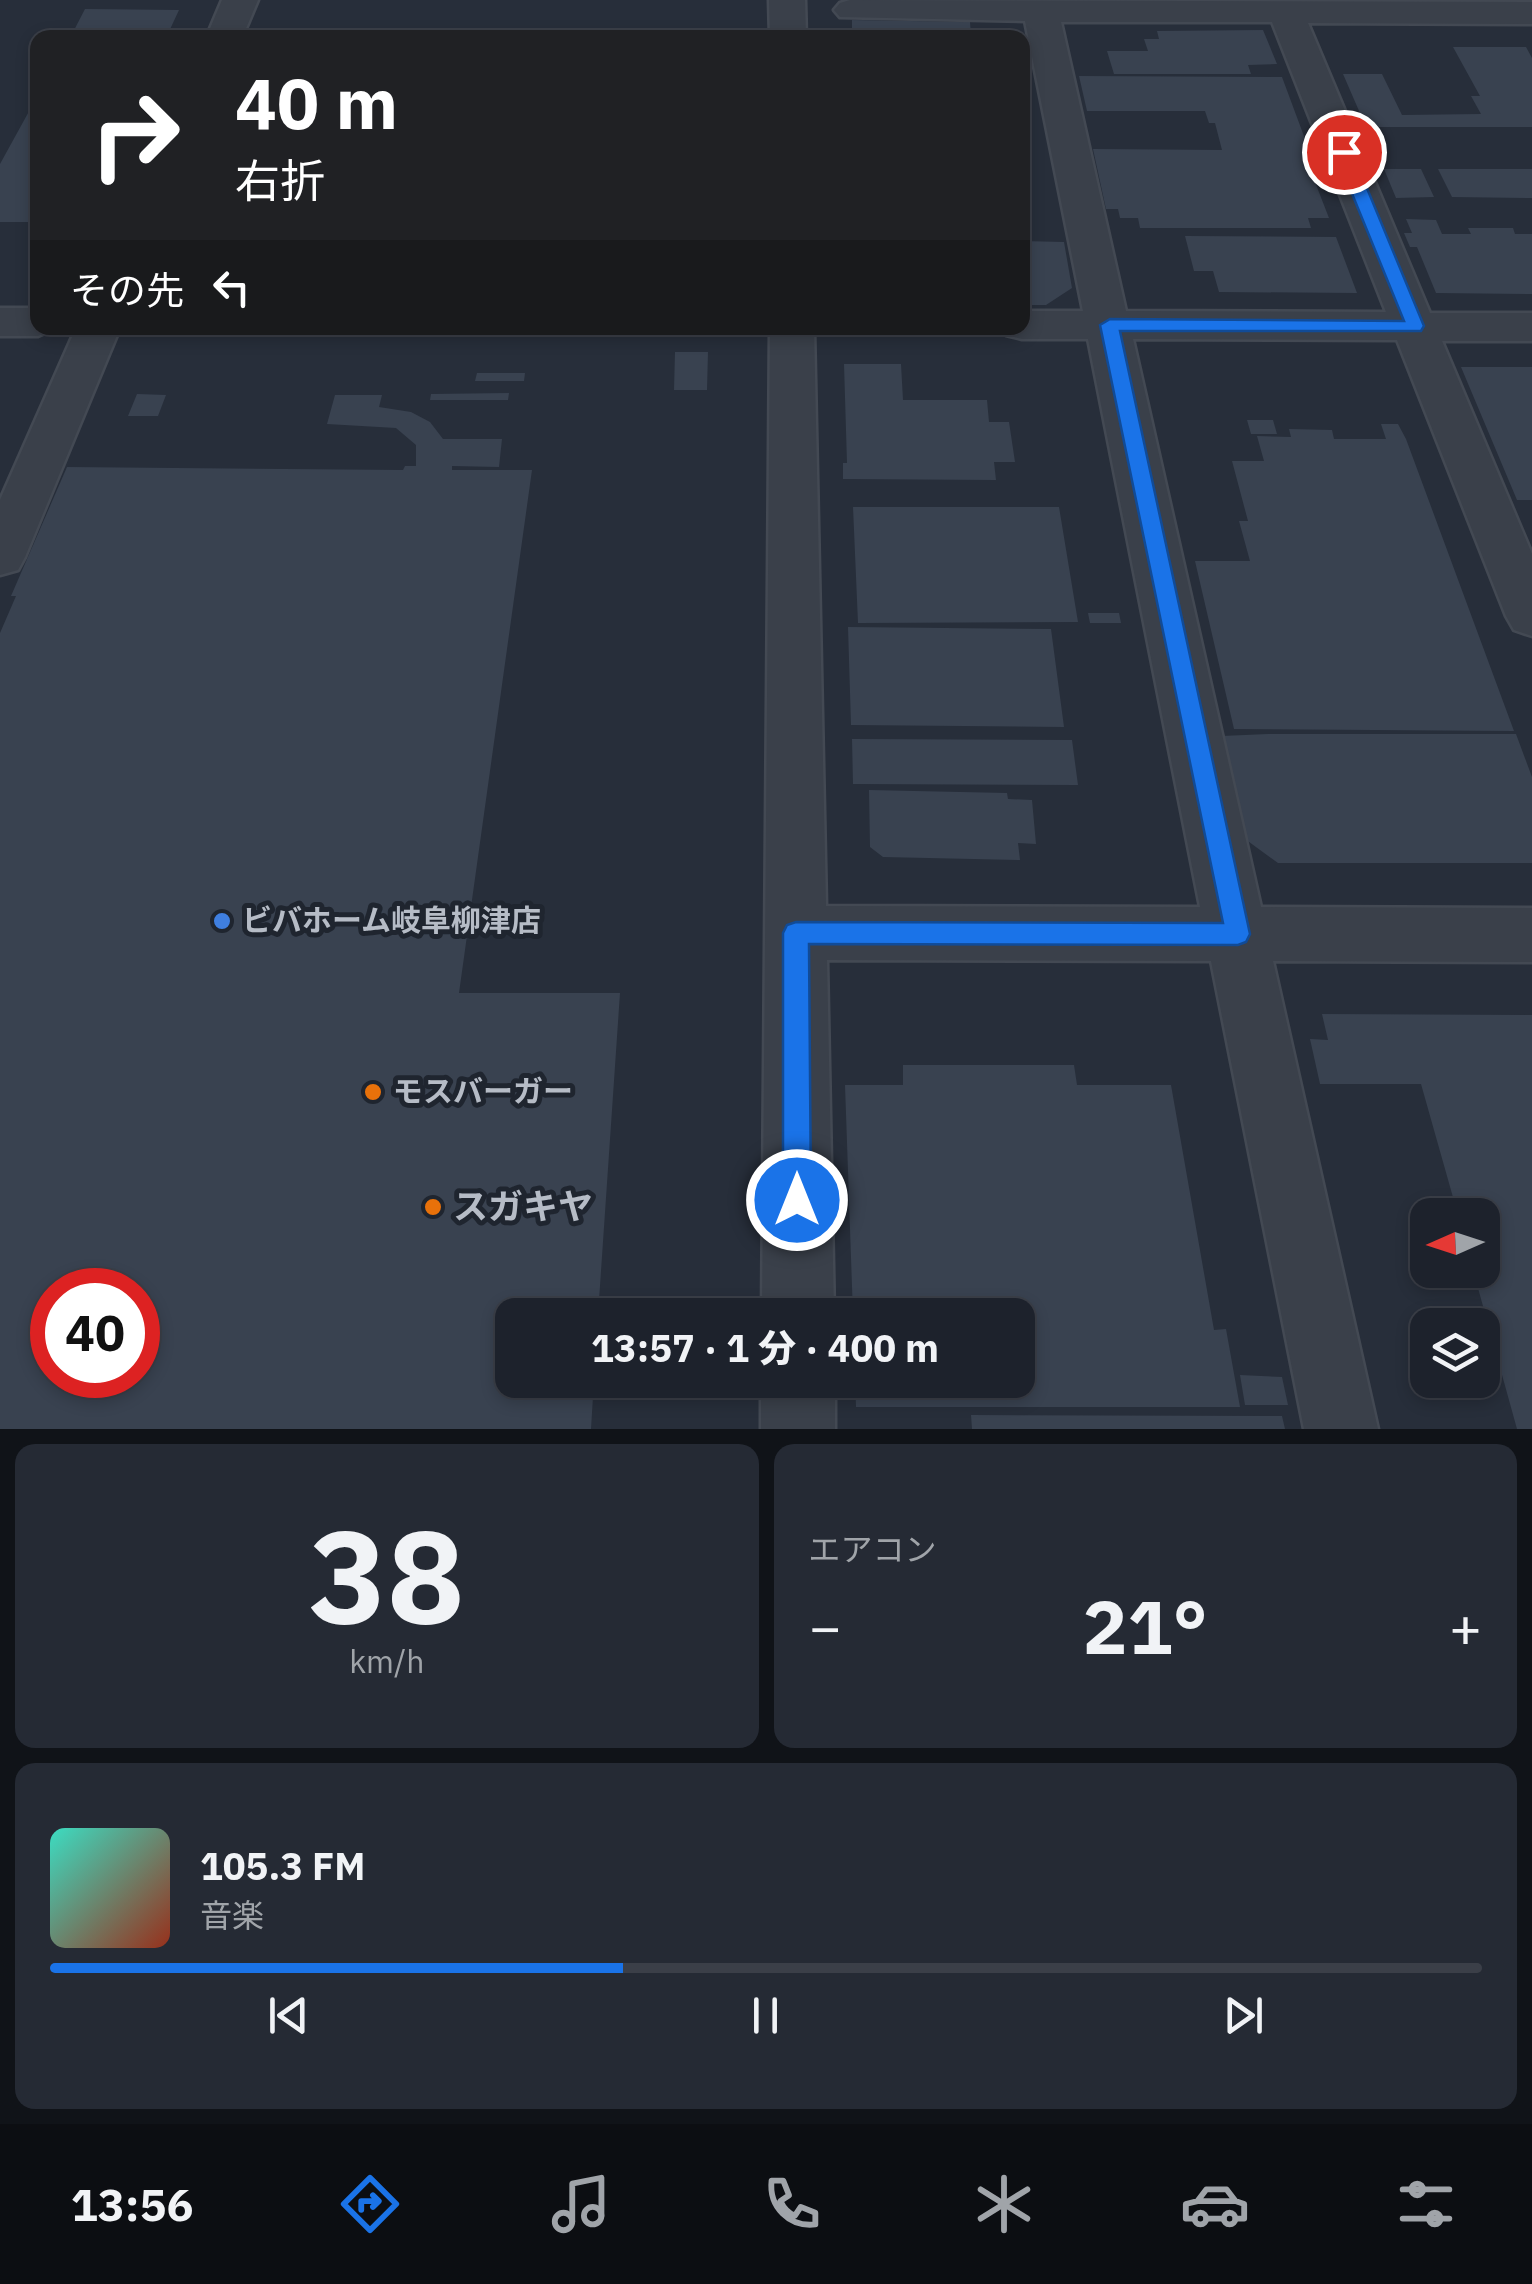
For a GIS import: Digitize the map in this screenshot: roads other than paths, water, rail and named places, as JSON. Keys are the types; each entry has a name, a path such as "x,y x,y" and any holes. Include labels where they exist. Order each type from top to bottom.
{"street":[{"path":"227,30 240,0"},
{"path":"787,0 788,30"},
{"path":"852,10 1530,16"},
{"path":"1041,11 1341,1429"},
{"path":"1286,12 1532,616"},
{"path":"0,322 30,322"},
{"path":"1030,325 1532,327"},
{"path":"0,558 95,335"},
{"path":"792,335 798,1298"},
{"path":"796,933 1532,935"},
{"path":"798,1398 798,1429"}],"place":[{"name":"ビバホーム岐阜柳津店","path":"222,921"},
{"name":"モスバーガー","path":"373,1092"},
{"name":"スガキヤ","path":"433,1207"}]}
